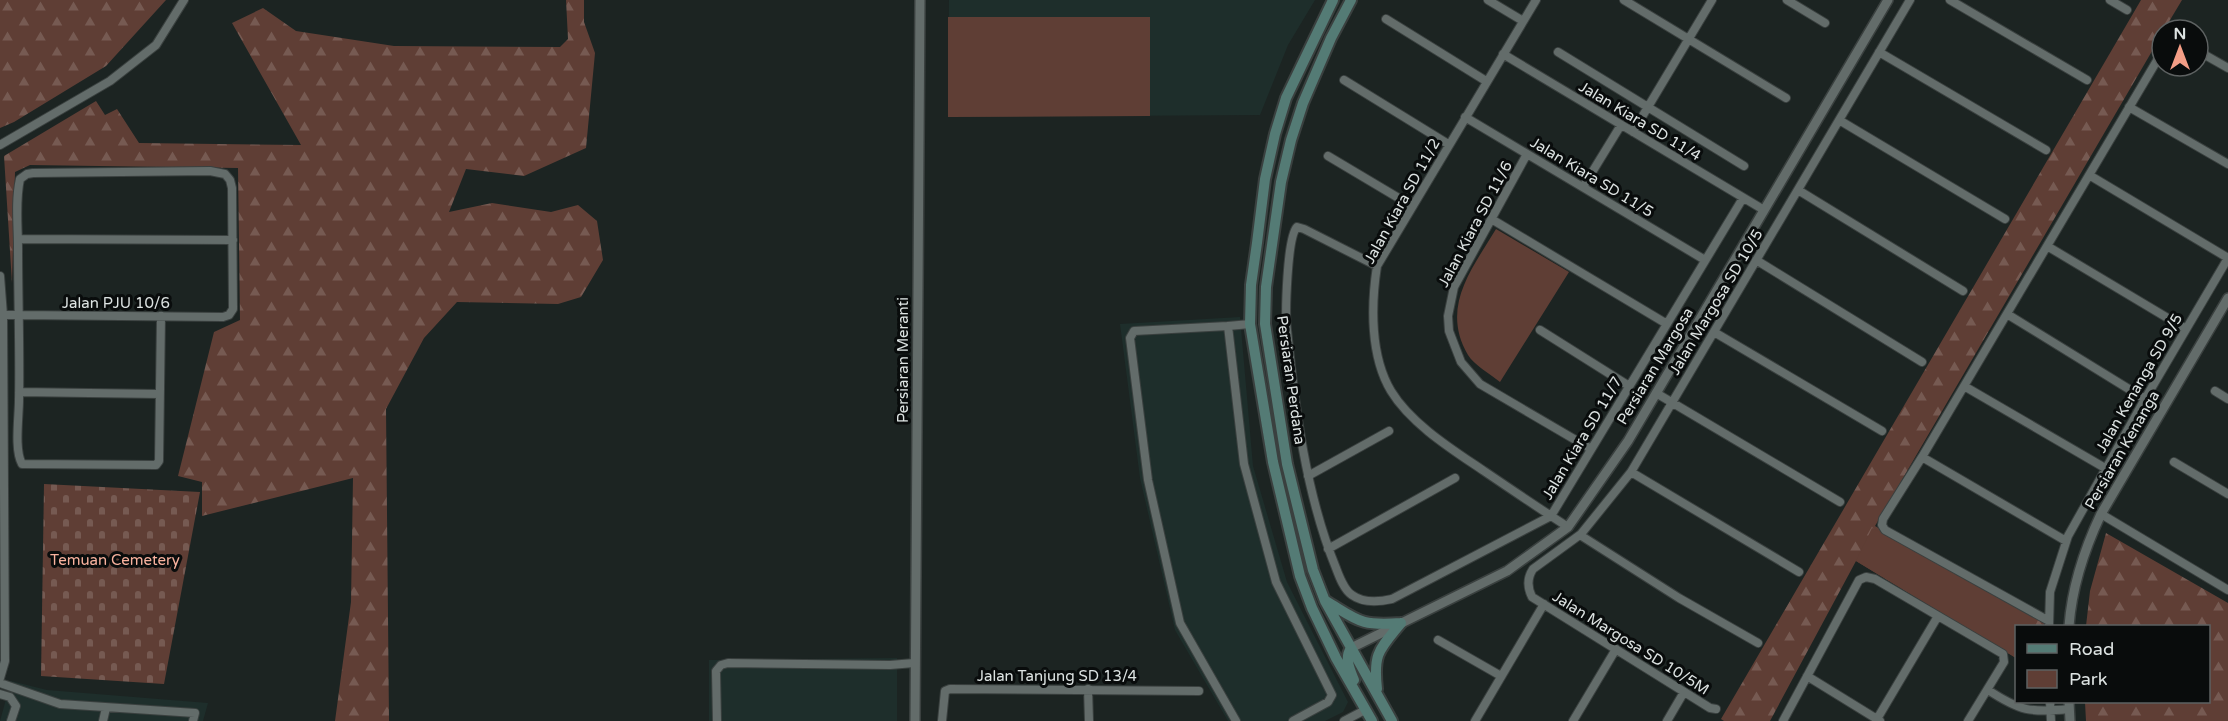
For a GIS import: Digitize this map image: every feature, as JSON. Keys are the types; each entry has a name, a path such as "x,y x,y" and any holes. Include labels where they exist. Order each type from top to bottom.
{"main road":[{"name":"Persiaran Perdana","path":"1334,0 1286,98 1275,134 1263,190 1251,285 1250,324 1273,462 1300,576 1312,608 1336,658 1372,721"},
{"name":"Persiaran Perdana","path":"1351,0 1331,38 1303,103 1291,140 1281,182 1266,287 1266,324 1287,464 1313,570 1325,601 1392,721"},
{"path":"1325,601 1363,623 1376,625 1401,623"},
{"path":"1312,608 1336,642 1343,648 1351,648 1348,661 1363,705"},
{"path":"1377,696 1375,660 1380,649 1401,623"}],"street":[{"path":"0,145 110,81 156,45 184,0"},
{"name":"Persiaran Meranti","path":"915,721 921,0"},
{"path":"1488,0 1523,21"},
{"name":"Jalan Kiara SD 11/2","path":"1536,0 1377,266 1372,297 1377,350 1384,375 1397,400 1437,440 1568,528"},
{"path":"1624,0 1786,98"},
{"path":"1633,132 1712,0"},
{"path":"1787,0 1825,23"},
{"name":"Persiaran Margosa","path":"1351,648 1507,570 1568,528 1628,441 1888,0"},
{"name":"Jalan Margosa SD 10/5","path":"1532,597 1528,582 1533,569 1580,535 1631,472 1910,0"},
{"path":"1950,0 2087,80"},
{"path":"2110,0 2127,10"},
{"path":"1386,19 1486,81"},
{"path":"1558,52 1744,166"},
{"path":"1879,52 2046,150"},
{"name":"Jalan Kiara SD 11/4","path":"1503,54 1764,210"},
{"path":"2210,58 2228,68"},
{"path":"2049,624 1885,530 1882,525 1883,519 2150,72"},
{"path":"1344,80 1448,144"},
{"path":"2129,107 2228,164"},
{"name":"Jalan Kiara SD 11/5","path":"1465,117 1705,260"},
{"path":"1839,120 2006,219"},
{"path":"1583,187 1621,125"},
{"name":"Jalan Kiara SD 11/6","path":"1527,154 1451,294 1448,316 1453,346 1461,362 1480,384 1591,449"},
{"path":"1328,156 1412,206"},
{"path":"18,239 233,240 230,180 225,174 210,171 33,172 23,176 19,185 18,239 19,456 22,464 156,465 159,461 161,316"},
{"path":"2089,176 2228,258"},
{"path":"1798,190 1963,291"},
{"name":"Jalan Kiara SD 11/7","path":"1328,549 1342,582 1351,595 1366,601 1382,601 1392,599 1551,516 1743,198"},
{"path":"1493,220 1667,324"},
{"path":"1377,266 1304,228 1297,227 1293,233 1288,265 1287,328 1308,476 1328,549 1455,478"},
{"name":"Jalan PJU 10/6","path":"3,315 229,315 233,309 233,240"},
{"path":"2047,246 2186,328"},
{"name":"Jalan Kenanga SD 9/5","path":"2049,624 2050,592 2066,541 2105,468 2228,258"},
{"path":"1756,260 1922,362"},
{"path":"0,276 3,315 5,661 0,678"},
{"name":"Persiaran Kenanga","path":"2069,625 2076,578 2088,541 2101,514 2228,298"},
{"path":"2007,314 2145,399"},
{"path":"1236,721 1180,622 1148,480 1130,338 1137,330 1250,324"},
{"path":"1228,326 1244,464 1276,582 1332,696 1328,702 1293,721"},
{"path":"1540,330 1629,386"},
{"path":"1714,332 1882,431"},
{"path":"1964,386 2105,468"},
{"path":"2215,391 2228,399"},
{"path":"19,392 160,394"},
{"path":"1656,393 1840,502"},
{"path":"1308,476 1389,431"},
{"path":"1922,457 2066,541"},
{"path":"2174,462 2228,494"},
{"path":"1631,472 1799,572"},
{"path":"2101,514 2228,590"},
{"path":"1580,535 1679,598 1758,643"},
{"path":"1783,721 1859,580 1866,577 1875,579 2003,654 2004,662 1968,721"},
{"name":"Jalan Margosa SD 10/5M","path":"1532,597 1710,708 1716,709"},
{"path":"1475,721 1544,604"},
{"path":"1807,676 1879,720 1938,616"},
{"path":"1438,640 1502,676"},
{"path":"1573,721 1616,649"},
{"path":"717,721 716,671 721,665 728,663 890,665 914,663"},
{"path":"0,683 60,704 194,717"},
{"name":"Jalan Tanjung SD 13/4","path":"942,721 943,695 950,689 1199,691"},
{"path":"1089,689 1089,721"},
{"path":"1988,690 2019,708 2030,711 2050,711 2069,705 2070,721"},
{"path":"1667,721 1684,692"},
{"path":"0,694 10,697 16,706 11,721"},
{"path":"2050,703 2051,721"},
{"path":"1344,721 1363,705"},
{"path":"103,721 106,708"}],"shaded area":[{"path":"949,0 1315,0 1288,45 1260,115 948,117"},
{"path":"1240,317 1253,466 1287,582 1348,702 1343,712 1325,721 1228,721 1175,630 1140,478 1120,324"},
{"path":"897,658 897,721 709,721 709,660"},
{"path":"11,681 47,690 208,703 203,721 0,721"}],"green space":[{"path":"0,0 166,0 106,66 14,122 0,128"},
{"path":"566,0 584,0 584,22 595,53 586,148 524,176 466,169 449,212 492,203 551,212 578,205 597,221 603,260 581,297 558,304 457,302 424,338 386,409 389,721 335,721 351,602 353,478 202,516 202,482 178,476 214,332 240,320 238,168 30,165 15,172 12,283 4,156 96,101 105,115 117,109 139,143 301,145 232,23 263,8 296,31 394,46 560,47 568,39"},
{"path":"2141,0 2182,0 2171,18 2150,18 2150,55 1875,526 2044,625 2015,625 2015,657 1856,561 1770,721 1724,721 1721,719"},
{"path":"948,17 1150,17 1150,116 948,117"},
{"path":"1496,229 1569,272 1500,382 1478,366 1468,355 1460,337 1457,321 1462,289"},
{"name":"Temuan Cemetery","path":"44,484 200,492 164,684 41,676"},
{"path":"1872,528 2038,620 2036,625 2015,625 2015,657 1856,561"},
{"path":"2106,533 2228,603 2228,721 2086,721 2085,703 2210,703 2210,625 2086,625 2090,591"}]}
